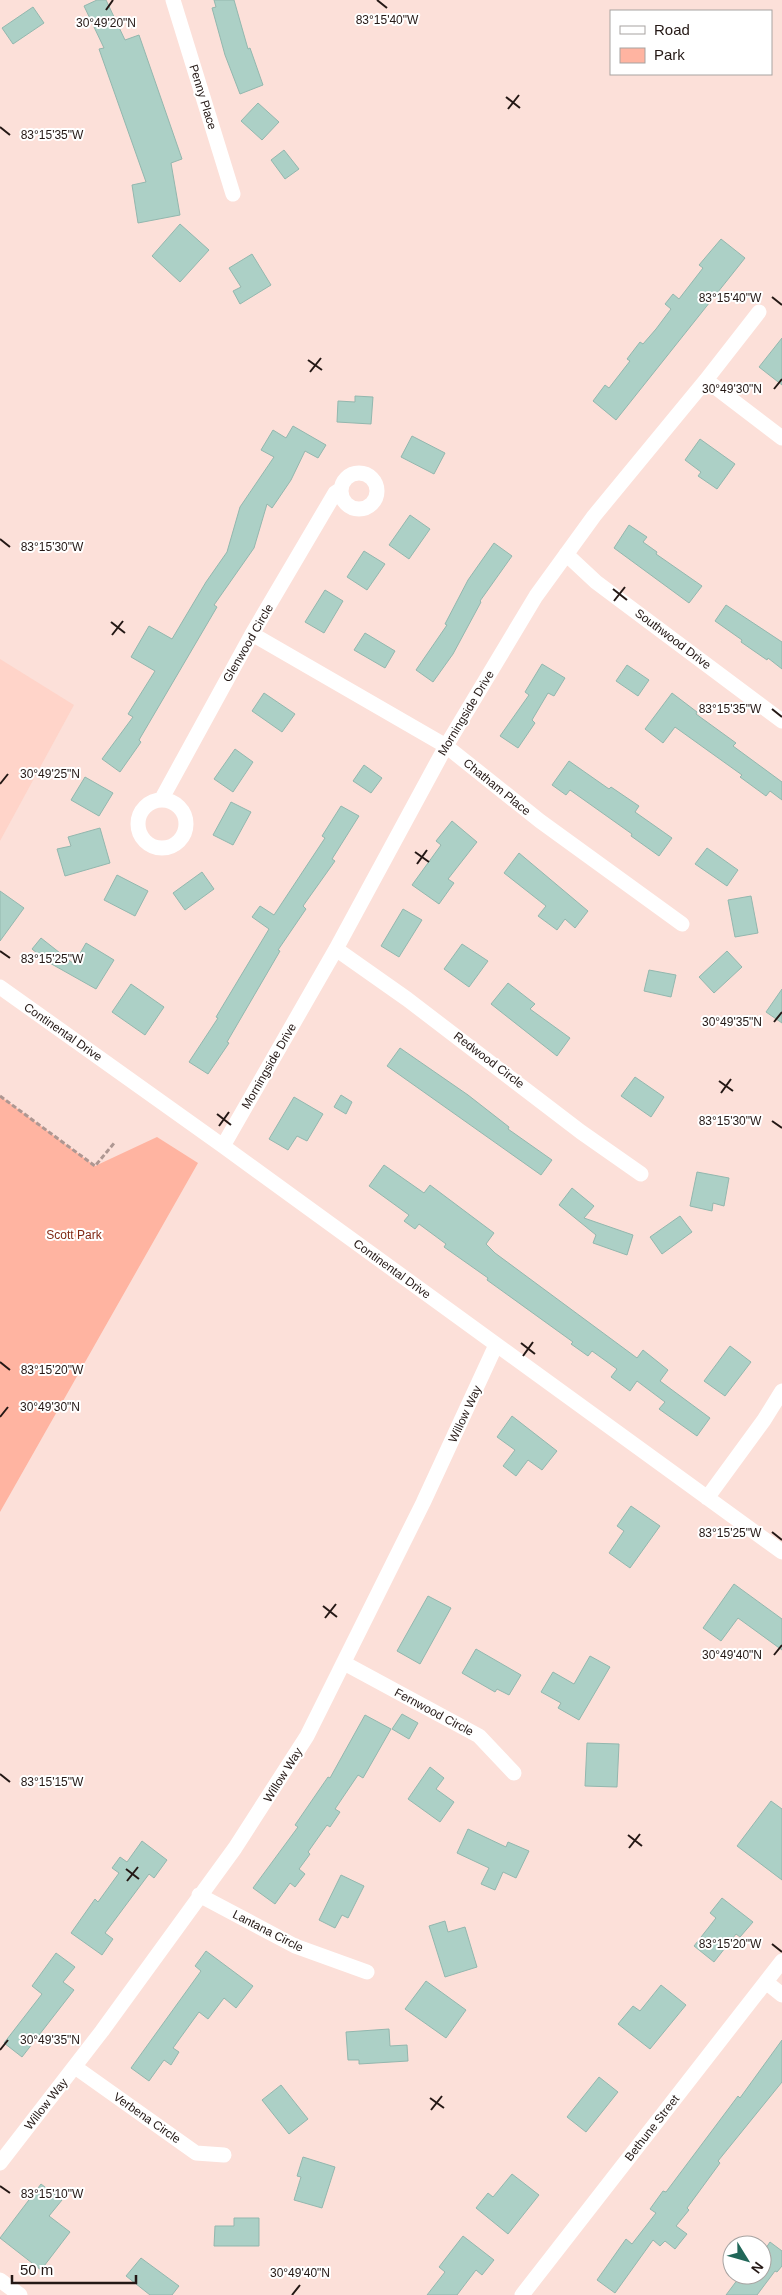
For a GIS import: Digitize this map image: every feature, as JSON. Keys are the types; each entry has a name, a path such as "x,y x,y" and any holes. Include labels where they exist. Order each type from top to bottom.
{"street":[{"name":"Penny Place","path":"173,0 233,194"},
{"name":"Morningside Drive","path":"223,1146 336,949 446,746 536,596 594,516 706,380 758,312"},
{"path":"706,380 782,438"},
{"name":"Glenwood Circle","path":"160,800 252,634 335,494 341,490"},
{"name":"Southwood Drive","path":"566,554 596,582 782,721"},
{"name":"Chatham Place","path":"252,634 446,746 540,821 682,924"},
{"name":"Redwood Circle","path":"336,949 408,998 581,1132 641,1174"},
{"name":"Continental Drive","path":"0,987 223,1146 782,1552"},
{"name":"Willow Way","path":"0,2163 75,2066 262,1808 306,1736 423,1503 496,1345"},
{"path":"707,1498 764,1420 782,1391"},
{"name":"Fernwood Circle","path":"344,1663 479,1736 514,1773"},
{"name":"Lantana Circle","path":"199,1895 295,1946 367,1972"},
{"name":"Bethune Street","path":"522,2295 782,1961"},
{"path":"766,1982 782,1994"},
{"name":"Verbena Circle","path":"75,2066 196,2153 224,2155"},
{"path":"0,2280 20,2295"}],"path":[{"path":"0,1096 95,1166 115,1142"}],"shaded area":[{"path":"0,659 74,705 0,841"}],"green space":[{"name":"Scott Park","path":"0,1096 95,1166 157,1137 198,1163 0,1512"}],"building":[{"path":"97,0 106,0 125,40 139,35 182,159 171,163 180,215 138,223 132,185 146,182 99,49 104,48 84,6"},
{"path":"214,0 234,0 248,49 250,48 263,85 240,94 225,55 212,8 216,7"},
{"path":"33,7 44,23 13,44 2,28"},
{"path":"258,103 279,122 262,140 241,121"},
{"path":"284,150 299,169 285,179 271,160"},
{"path":"180,224 209,250 180,282 152,256"},
{"path":"721,239 745,258 616,420 593,401 605,385 609,388 630,361 627,359 640,342 643,344 656,329 671,309 665,304 673,294 679,299 703,268 699,265"},
{"path":"252,254 271,285 240,304 233,291 241,287 229,268"},
{"path":"782,338 782,385 759,367"},
{"path":"355,396 373,397 371,424 337,422 338,401 355,402"},
{"path":"293,426 326,445 318,458 305,451 291,480 272,508 267,504 254,548 214,605 217,607 139,740 141,742 120,772 102,759 133,717 128,714 155,671 131,657 149,626 172,639 206,582 227,552 240,507 274,457 261,450 273,430 286,438"},
{"path":"412,436 445,453 434,474 401,457"},
{"path":"700,439 735,464 717,489 698,476 701,472 685,460"},
{"path":"410,515 430,529 409,559 389,545"},
{"path":"629,525 647,537 643,542 657,552 656,554 702,586 689,603 614,548"},
{"path":"494,543 512,556 480,601 453,654 433,682 416,670 447,625 445,624 468,580"},
{"path":"364,551 385,564 367,590 347,577"},
{"path":"325,590 343,601 324,633 305,622"},
{"path":"726,605 782,642 782,669 741,642 742,640 715,621"},
{"path":"365,633 395,651 385,668 354,650"},
{"path":"542,664 565,678 554,696 548,693 532,720 535,723 518,748 500,736 529,695 525,692"},
{"path":"627,665 649,680 638,696 616,681"},
{"path":"264,693 295,714 282,732 252,711"},
{"path":"672,693 697,712 696,714 736,743 733,746 782,782 782,800 770,791 766,796 740,777 742,775 675,727 663,743 645,729"},
{"path":"235,749 253,762 233,792 214,779"},
{"path":"569,761 609,789 611,787 639,806 635,812 672,838 659,856 631,836 632,834 570,790 566,795 552,785"},
{"path":"364,765 382,778 371,793 353,781"},
{"path":"85,777 113,793 99,816 71,800"},
{"path":"231,802 251,812 233,845 213,835"},
{"path":"341,806 359,816 332,859 335,861 303,906 306,909 278,950 280,951 227,1042 229,1043 208,1074 189,1062 218,1018 216,1017 269,929 252,917 260,906 274,915 325,838 322,836"},
{"path":"452,821 477,842 448,879 454,883 439,904 412,885 441,845 436,841"},
{"path":"100,828 110,863 65,876 57,849 71,846 68,837"},
{"path":"707,848 738,870 727,886 695,864"},
{"path":"519,853 588,911 575,928 565,919 557,930 538,916 546,906 504,873"},
{"path":"202,872 214,889 185,910 173,893"},
{"path":"117,875 148,891 135,916 104,900"},
{"path":"0,891 24,908 0,941"},
{"path":"751,896 758,933 735,937 728,900"},
{"path":"403,909 422,920 399,957 381,946"},
{"path":"41,938 74,964 86,943 114,960 96,989 48,962 32,949"},
{"path":"462,944 488,961 469,987 444,969"},
{"path":"727,951 742,967 714,993 699,977"},
{"path":"649,970 676,975 671,997 644,991"},
{"path":"508,983 535,1004 530,1009 570,1038 557,1056 491,1004"},
{"path":"131,984 164,1007 145,1035 112,1012"},
{"path":"782,989 782,1023 766,1012"},
{"path":"400,1048 468,1095 509,1127 508,1129 552,1160 541,1175 387,1066"},
{"path":"635,1077 664,1097 651,1117 621,1096"},
{"path":"341,1095 352,1102 346,1114 334,1107"},
{"path":"294,1097 323,1114 307,1141 297,1136 288,1150 269,1139"},
{"path":"384,1165 424,1193 430,1185 494,1233 486,1244 495,1253 637,1358 643,1350 668,1370 660,1381 710,1418 697,1436 659,1409 665,1402 637,1381 630,1391 611,1377 617,1369 592,1351 588,1356 571,1344 573,1342 487,1280 488,1278 444,1247 446,1244 419,1224 415,1229 404,1221 409,1215 369,1186"},
{"path":"697,1172 729,1178 724,1206 713,1203 712,1211 690,1206"},
{"path":"572,1188 594,1206 584,1218 633,1235 627,1255 593,1243 596,1235 559,1205"},
{"path":"680,1216 692,1232 662,1254 650,1237"},
{"path":"730,1346 751,1362 725,1396 704,1381"},
{"path":"512,1416 557,1451 542,1470 528,1460 516,1476 503,1466 515,1450 497,1437"},
{"path":"631,1506 660,1526 630,1568 609,1553 624,1531 617,1526"},
{"path":"734,1584 782,1619 782,1650 738,1618 721,1641 703,1628"},
{"path":"428,1596 451,1608 420,1664 397,1651"},
{"path":"476,1649 521,1675 509,1695 497,1689 495,1692 462,1673"},
{"path":"590,1656 610,1667 579,1720 558,1708 561,1703 541,1692 553,1672 574,1684"},
{"path":"402,1714 418,1723 409,1739 392,1729"},
{"path":"365,1715 391,1729 363,1778 358,1775 335,1809 340,1812 330,1827 327,1825 308,1852 310,1854 299,1869 305,1874 295,1887 290,1883 275,1904 253,1888 298,1827 295,1825 328,1777 330,1778"},
{"path":"587,1743 619,1744 617,1787 585,1786"},
{"path":"430,1767 444,1778 436,1789 454,1802 440,1822 408,1799"},
{"path":"771,1801 782,1809 782,1880 737,1846"},
{"path":"468,1829 506,1847 508,1842 529,1851 516,1878 503,1872 495,1890 481,1884 489,1868 457,1853"},
{"path":"142,1841 167,1860 154,1878 149,1874 105,1933 113,1939 102,1955 71,1933 95,1899 98,1902 119,1873 112,1868 120,1857 127,1862"},
{"path":"341,1875 364,1886 348,1918 342,1915 335,1928 319,1920"},
{"path":"722,1898 753,1922 740,1937 736,1934 714,1962 694,1946 716,1918 710,1913"},
{"path":"445,1921 448,1932 465,1927 477,1967 445,1977 429,1926"},
{"path":"206,1951 253,1986 236,2008 224,1998 208,2019 199,2012 173,2048 179,2052 171,2065 164,2060 149,2081 131,2068 201,1971 195,1966"},
{"path":"56,1953 75,1967 63,1982 74,1990 22,2057 4,2043 42,1994 32,1986"},
{"path":"426,1981 466,2010 446,2038 405,2009"},
{"path":"661,1985 686,2005 650,2049 618,2024 633,2006 640,2011"},
{"path":"389,2029 390,2046 407,2045 408,2061 359,2064 359,2060 348,2060 346,2032"},
{"path":"782,2040 782,2082 718,2161 720,2163 687,2208 689,2210 676,2226 687,2234 675,2249 665,2241 660,2246 653,2240 615,2293 597,2280 626,2239 632,2244 656,2213 650,2209 663,2191 666,2192 738,2096 740,2098"},
{"path":"599,2077 618,2092 586,2132 567,2117"},
{"path":"281,2085 308,2119 289,2134 262,2100"},
{"path":"303,2157 335,2167 322,2208 294,2200 301,2177 297,2176"},
{"path":"512,2174 539,2195 508,2234 476,2208 488,2193 493,2197"},
{"path":"41,2184 62,2200 49,2216 70,2232 41,2270 0,2238"},
{"path":"234,2218 259,2218 259,2246 214,2246 215,2226 234,2226"},
{"path":"463,2236 494,2260 482,2275 476,2270 457,2295 427,2295 445,2272 439,2267"},
{"path":"772,2244 782,2251 782,2266 777,2272 775,2271 772,2275"},
{"path":"141,2258 179,2286 172,2295 150,2295 126,2276"},
{"path":"734,2285 764,2285 757,2295 726,2295"}]}
